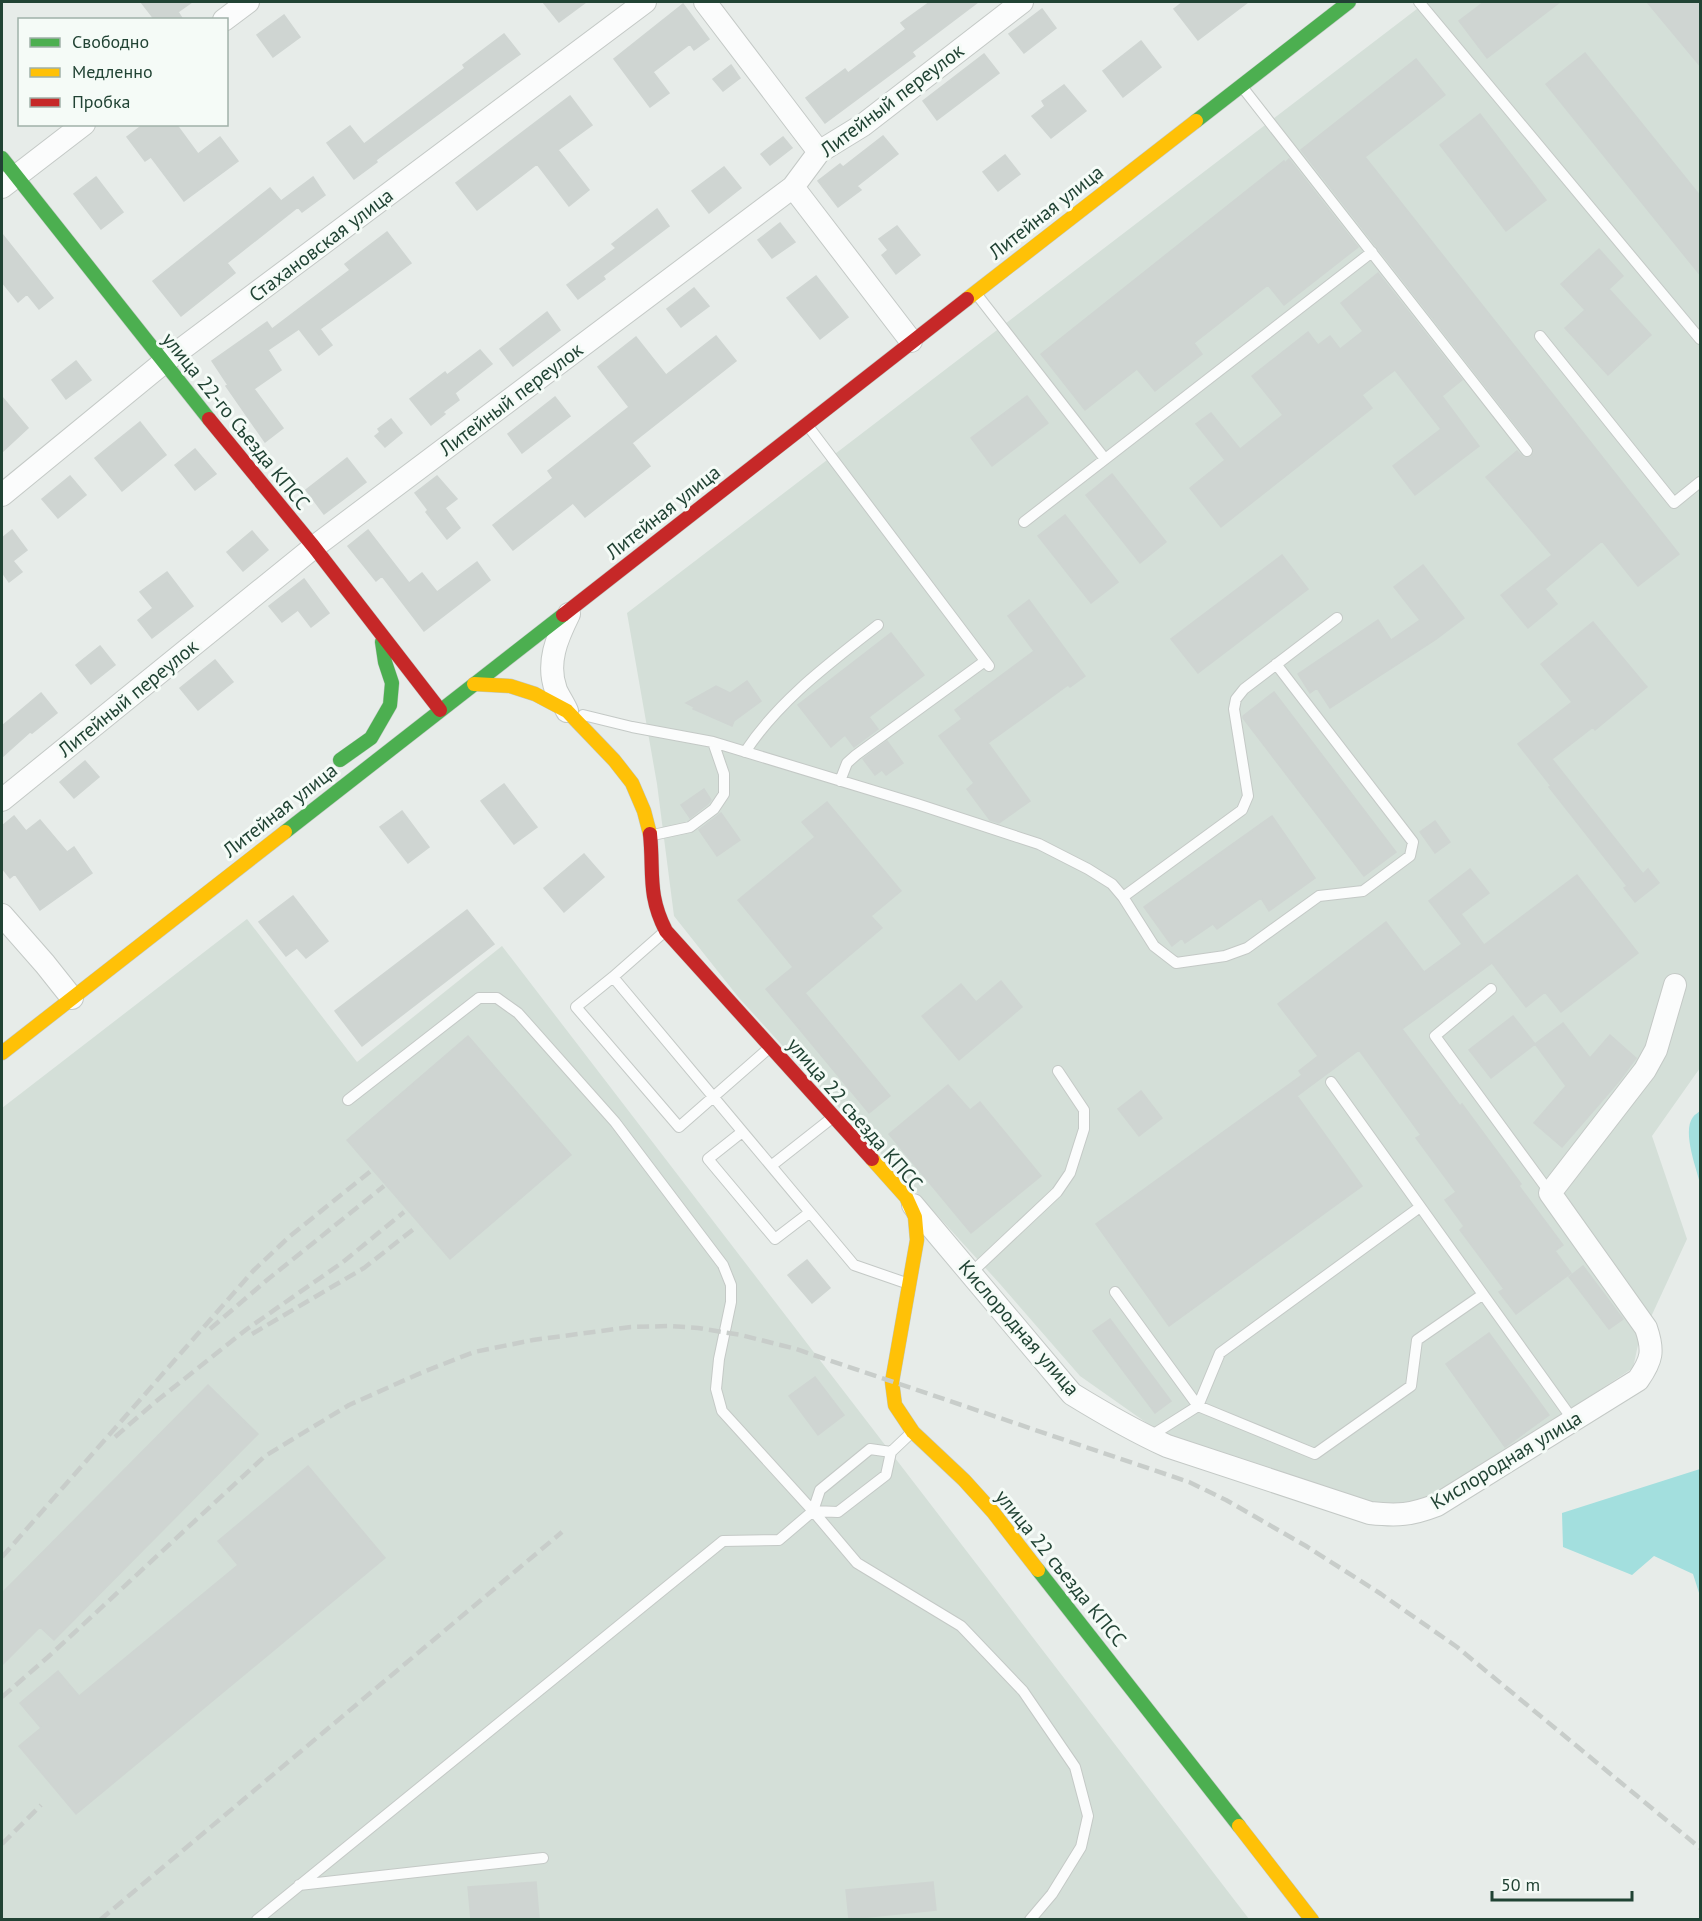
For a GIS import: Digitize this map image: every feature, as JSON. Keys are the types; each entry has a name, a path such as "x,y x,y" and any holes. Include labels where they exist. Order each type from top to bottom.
{"main road":[{"name":"Литейная улица","path":"2,1053 331,794 571,610 911,341 1349,2"},
{"name":"улица 22-го Съезда КПСС","path":"2,158 9,181 164,363 314,547 440,710"},
{"path":"331,794 333,777 340,760 371,738 390,705 392,682 382,649 381,634"},
{"name":"улица 22 съезда КПСС","path":"474,684 510,686 535,694 567,711 614,760 632,783 644,811 650,836 652,893 657,913 666,931 906,1197 915,1217 916,1254 892,1382 895,1405 913,1431 964,1480 993,1512 1312,1920"}],"street":[{"path":"227,18 248,2"},
{"name":"Стахановская улица","path":"2,495 164,363 645,2"},
{"path":"705,2 819,152"},
{"name":"Литейный переулок","path":"2,800 314,547 793,187 819,152 863,125 1022,2"},
{"path":"9,181 81,126"},
{"path":"793,187 911,341"},
{"path":"567,711 556,690 552,656 558,636 571,610"},
{"path":"2,915 72,998"},
{"path":"1550,1193 1645,1070 1656,1050 1675,985"},
{"name":"Кислородная улица","path":"906,1197 1072,1394 1167,1446 1370,1513 1396,1515 1415,1513 1437,1505 1638,1380 1647,1367 1651,1354 1651,1343 1646,1328 1550,1193"}],"lane":[{"path":"1419,2 1701,339"},
{"path":"1241,85 1527,451"},
{"path":"1024,522 1372,252"},
{"path":"974,292 1105,459"},
{"path":"1539,336 1674,503 1701,482"},
{"path":"806,424 987,664 855,755 847,763 840,781"},
{"path":"1123,897 1242,810 1248,796 1234,709 1236,699 1244,689 1337,618"},
{"path":"745,752 758,732 803,685 878,625"},
{"path":"567,711 632,727 713,742 1039,844 1112,884 1123,897 1154,946 1176,963 1225,956 1247,948 1319,896 1363,891 1410,856 1413,842 1276,664"},
{"path":"650,836 690,827 714,809 724,794 724,774 713,742"},
{"path":"666,931 576,1007 679,1127 771,1047"},
{"path":"613,977 854,1265 910,1284"},
{"path":"1491,989 1435,1036 1550,1193"},
{"path":"348,1100 479,998 497,998 518,1013 615,1122 723,1265 731,1285 731,1302 719,1359 716,1389 722,1411 857,1563 960,1626 1023,1691 1075,1767 1088,1816 1082,1847 1052,1894 1030,1920"},
{"path":"971,1273 1057,1192 1070,1173 1084,1129 1084,1110 1058,1071"},
{"path":"1331,1082 1573,1420"},
{"path":"771,1166 833,1116"},
{"path":"742,1132 708,1159 775,1239 809,1213"},
{"path":"1148,1437 1198,1406 1220,1353 1420,1207"},
{"path":"1115,1292 1198,1406 1315,1454 1411,1386 1417,1340 1482,1294"},
{"path":"813,1512 838,1512 886,1474 891,1452 913,1431"},
{"path":"257,1920 723,1541 778,1540 813,1512 820,1490 870,1449 891,1452"},
{"path":"299,1885 543,1858"}],"shaded area":[{"path":"1426,2 1700,2 1700,1068 1652,1136 1687,1239 1638,1345 1633,1368 1436,1497 1376,1508 1168,1438 1080,1376 1000,1284 739,998 674,916 657,784 627,613"},
{"path":"247,919 357,1062 502,946 1249,1919 2,1920 2,1108"}],"water":[{"path":"1700,1111 1700,1183 1689,1140 1689,1131 1693,1117"},
{"path":"1700,1469 1700,1596 1693,1574 1654,1556 1632,1575 1563,1547 1562,1513"}],"building":[{"path":"141,2 192,2 178,12 182,18 153,18"},
{"path":"543,2 586,2 559,22"},
{"path":"930,2 978,2 912,52 915,56 825,123 806,98 845,69 848,73 906,29 901,23"},
{"path":"1183,2 1248,2 1198,40 1174,9"},
{"path":"1484,2 1560,2 1487,58 1459,21"},
{"path":"1647,2 1701,2 1701,67"},
{"path":"683,4 709,39 694,50 690,44 653,72 669,93 650,107 614,59"},
{"path":"1042,9 1056,28 1024,53 1009,34"},
{"path":"284,15 300,37 273,57 257,35"},
{"path":"504,34 520,54 376,160 377,162 354,179 327,143 350,126 364,144 465,68 463,65"},
{"path":"1141,41 1161,67 1123,97 1103,71"},
{"path":"1585,53 1701,197 1701,276 1546,84"},
{"path":"984,54 999,73 937,120 923,101"},
{"path":"1416,59 1445,95 1365,157 1679,554 1638,586 1602,541 1545,589 1557,604 1528,628 1501,595 1552,555 1486,477 1517,451 1524,458 1531,457 1534,453 1533,447 1301,150"},
{"path":"731,65 740,78 723,91 713,79"},
{"path":"1064,85 1086,111 1051,138 1032,116 1045,106 1042,101"},
{"path":"570,96 592,125 558,150 589,190 569,206 537,164 477,210 456,183"},
{"path":"1480,114 1546,200 1506,231 1440,145"},
{"path":"141,126 177,126 198,154 220,137 238,161 184,201 151,157 145,161 127,137"},
{"path":"883,136 898,154 857,186 861,190 838,207 818,181 840,164 843,167"},
{"path":"783,137 792,148 770,165 761,154"},
{"path":"1005,155 1020,174 998,191 983,172"},
{"path":"1289,159 1358,247 1284,305 1268,285 1194,343 1202,354 1155,391 1137,369 1085,410 1041,354"},
{"path":"724,167 741,188 709,213 692,191"},
{"path":"96,177 123,212 101,229 74,194"},
{"path":"313,177 325,195 302,212 298,207 227,263 235,273 181,316 153,281 270,188 281,201"},
{"path":"657,209 669,226 603,276 605,279 578,299 567,285 616,248 612,244"},
{"path":"780,223 795,242 772,258 758,240"},
{"path":"897,226 920,255 896,274 882,255 888,250 879,239"},
{"path":"387,232 411,263 320,329 332,345 319,355 299,329 268,350 281,370 254,389 283,428 265,442 226,386 228,385 212,361 267,322 272,329 350,270 345,264"},
{"path":"2,234 53,298 39,309 27,294 18,302 2,282"},
{"path":"1599,249 1623,276 1609,289 1651,335 1608,375 1565,328 1585,310 1561,284"},
{"path":"1378,273 1462,380 1442,396 1479,446 1415,495 1393,466 1441,429 1395,370 1362,395 1372,408 1221,527 1190,488 1225,460 1196,424 1211,413 1240,449 1283,415 1252,376 1308,332 1318,345 1330,336 1340,349 1363,331 1341,303"},
{"path":"816,276 848,317 820,339 787,298"},
{"path":"694,288 709,306 681,327 667,309"},
{"path":"547,312 560,330 513,366 500,349"},
{"path":"716,336 736,361 632,443 650,466 585,517 573,503 513,550 493,525 553,478 548,471 629,407 598,367 636,337 666,375"},
{"path":"480,350 492,364 455,393 459,400 431,425 410,399 445,372 447,375"},
{"path":"76,361 91,380 66,399 52,380"},
{"path":"1027,396 1048,423 992,466 971,438"},
{"path":"2,397 28,428 2,452"},
{"path":"555,397 570,416 522,453 508,434"},
{"path":"391,419 402,433 385,447 375,436 380,432 378,429"},
{"path":"140,422 166,455 122,491 95,458"},
{"path":"195,449 216,474 195,490 175,465"},
{"path":"347,458 366,482 324,514 306,490"},
{"path":"1112,474 1166,542 1140,563 1086,495"},
{"path":"70,476 86,495 58,518 42,499"},
{"path":"437,476 457,499 445,508 460,528 447,539 426,512 428,510 415,493"},
{"path":"1065,515 1118,582 1091,603 1038,536"},
{"path":"12,530 27,550 13,561 22,572 9,582 2,572 2,538"},
{"path":"368,530 409,583 422,573 437,592 477,562 490,580 424,631 382,576 376,581 348,546"},
{"path":"252,531 268,550 243,571 227,552"},
{"path":"1282,555 1308,589 1198,673 1171,639"},
{"path":"1423,565 1464,618 1435,640 1330,708 1317,688 1310,693 1298,674 1378,620 1391,640 1420,620 1394,587"},
{"path":"167,572 193,606 152,638 138,620 153,608 140,592"},
{"path":"304,579 329,613 311,627 298,610 282,622 269,606"},
{"path":"1029,600 1085,676 1070,687 1068,685 988,743 1030,801 999,823 990,820 967,789 974,783 939,736 962,719 955,710 1034,651 1008,616"},
{"path":"1593,622 1647,687 1595,730 1593,727 1552,759 1643,874 1648,869 1659,883 1635,902 1624,888 1627,886 1518,744 1572,702 1541,664"},
{"path":"891,633 924,675 869,717 878,729 854,747 845,735 831,747 798,705"},
{"path":"100,646 115,665 91,684 76,665"},
{"path":"215,660 233,682 198,710 180,688"},
{"path":"747,681 761,701 734,721 732,726 693,709 694,707 686,703 716,686 730,693"},
{"path":"1274,692 1396,852 1364,876 1243,718"},
{"path":"41,693 57,713 32,733 30,732 2,757 2,726"},
{"path":"887,741 903,763 886,775 882,770 875,775 863,759"},
{"path":"85,761 99,777 74,798 60,782"},
{"path":"504,784 537,827 514,844 481,801"},
{"path":"704,789 711,800 690,818 681,805"},
{"path":"827,802 901,891 871,916 882,928 805,993 890,1096 869,1113 766,989 793,967 738,900 815,837 802,822"},
{"path":"402,811 429,847 408,863 380,827"},
{"path":"721,813 740,840 717,856 699,830"},
{"path":"14,816 26,831 40,820 67,852 74,847 92,873 40,910 15,874 10,878 2,868 2,826"},
{"path":"1272,816 1315,878 1269,911 1261,898 1217,929 1213,924 1185,943 1182,938 1172,946 1144,907"},
{"path":"1435,821 1450,842 1435,853 1420,832"},
{"path":"584,854 604,877 564,912 544,888"},
{"path":"1470,869 1489,893 1461,914 1484,945 1577,875 1638,953 1561,1012 1545,992 1526,1007 1492,963 1402,1029 1460,1106 1462,1104 1521,1184 1519,1186 1563,1245 1555,1251 1571,1273 1516,1314 1499,1292 1504,1289 1460,1230 1464,1226 1445,1200 1456,1192 1416,1138 1421,1135 1359,1050 1297,1096 1362,1186 1169,1326 1096,1224 1302,1075 1299,1071 1318,1056 1278,1004 1386,922 1424,972 1462,944 1429,901"},
{"path":"293,896 328,941 306,958 297,948 286,956 259,922"},
{"path":"467,910 494,944 362,1046 335,1011"},
{"path":"1001,981 1022,1007 959,1060 922,1016 961,984 976,1002"},
{"path":"1513,1016 1535,1044 1491,1078 1469,1050"},
{"path":"1563,1023 1590,1058 1610,1035 1636,1058 1562,1147 1534,1123 1566,1086 1535,1044"},
{"path":"468,1036 571,1155 450,1259 347,1140"},
{"path":"948,1085 970,1110 980,1102 1041,1176 971,1233 889,1134"},
{"path":"1141,1091 1162,1118 1139,1136 1118,1109"},
{"path":"807,1260 830,1288 812,1303 788,1275"},
{"path":"1583,1266 1623,1319 1609,1329 1569,1277"},
{"path":"1110,1319 1171,1401 1155,1413 1093,1331"},
{"path":"1489,1333 1549,1415 1505,1447 1446,1364"},
{"path":"815,1377 844,1415 818,1435 789,1396"},
{"path":"208,1385 258,1434 54,1640 40,1627 2,1665 2,1593"},
{"path":"308,1466 385,1558 76,1814 19,1746 41,1728 20,1703 58,1671 79,1696 238,1565 218,1541"},
{"path":"536,1882 539,1918 471,1920 468,1887"},
{"path":"933,1882 936,1910 849,1919 846,1890"}],"railway":[{"path":"2,1557 253,1271 290,1236 371,1171"},
{"path":"210,1329 384,1186"},
{"path":"115,1437 247,1329 343,1262 404,1212"},
{"path":"252,1334 364,1268 415,1228"},
{"path":"2,1697 265,1456 349,1405 474,1352 533,1340 631,1327 698,1328 741,1335 796,1349 1189,1482 1226,1500 1306,1546 1381,1594 1457,1647 1700,1848"},
{"path":"100,1920 562,1532"},
{"path":"2,1844 41,1805"}],"traffic: fast":[{"path":"1196,121 1349,2"},
{"path":"2,158 209,419"},
{"path":"285,832 563,615"},
{"path":"340,760 371,738 390,705 392,683 385,662 382,642"},
{"path":"1038,1570 1239,1826"}],"traffic: slow":[{"path":"967,299 1196,121"},
{"path":"474,684 510,686 535,694 567,711 614,760 632,783 644,811 650,834"},
{"path":"2,1053 285,832"},
{"path":"872,1159 906,1197 915,1217 917,1240 892,1382 895,1405 913,1432 964,1480 993,1512 1038,1570"},
{"path":"1239,1826 1312,1920"}],"traffic: jam":[{"path":"563,615 967,299"},
{"path":"209,419 314,547 440,710"},
{"path":"650,834 652,883 656,906 666,931 872,1159"}]}
